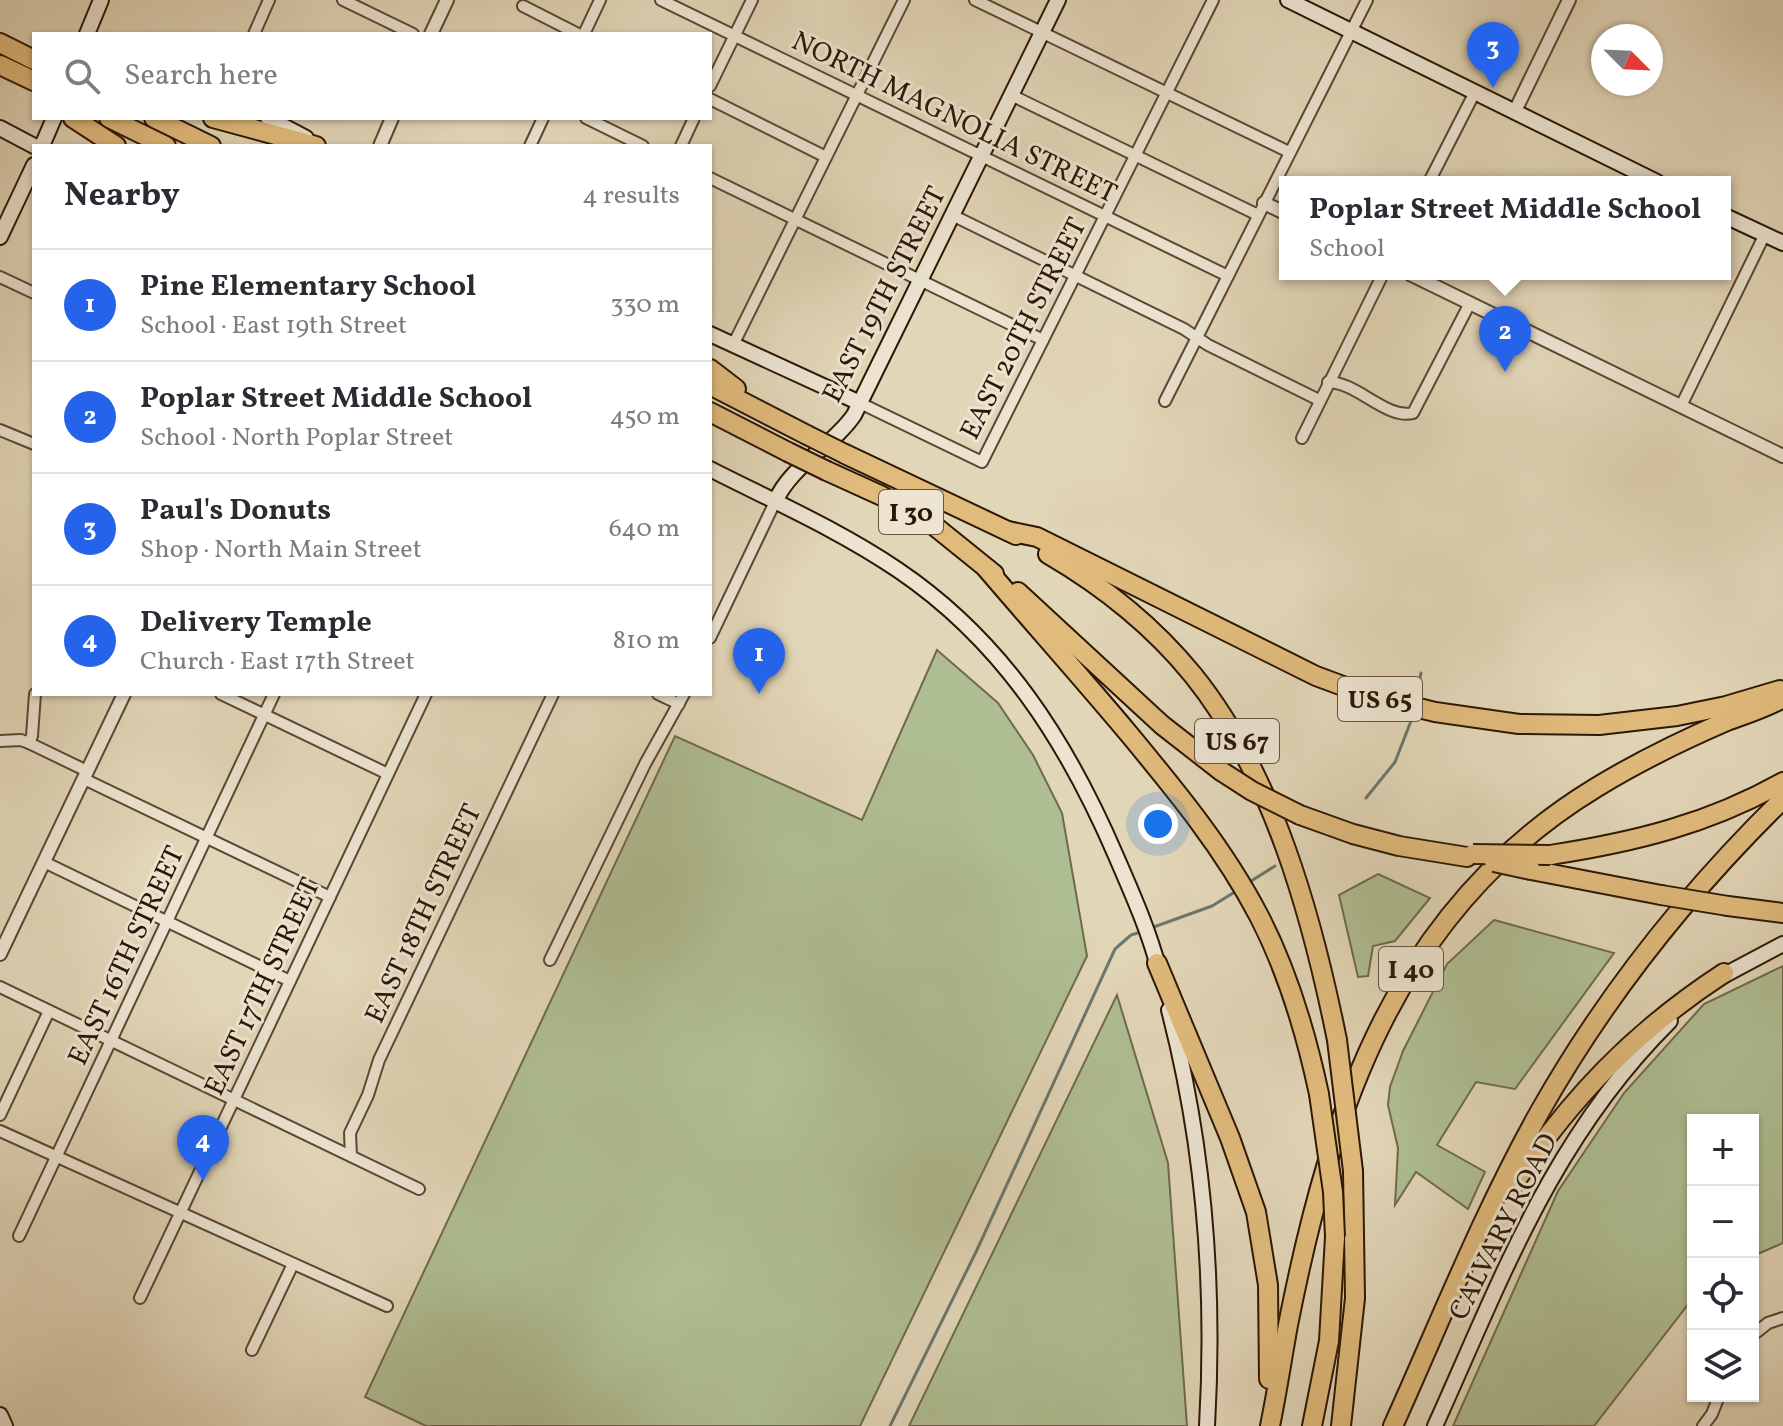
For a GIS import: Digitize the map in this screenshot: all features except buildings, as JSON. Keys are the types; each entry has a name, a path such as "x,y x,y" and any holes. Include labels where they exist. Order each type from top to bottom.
{"highway":[{"path":"0,43 32,59"},
{"path":"6,68 32,80"},
{"path":"6,68 32,91"},
{"path":"76,120 113,144"},
{"path":"113,120 162,144"},
{"path":"158,120 207,144"},
{"path":"220,120 310,144"},
{"path":"712,371 776,420"},
{"name":"I 30","path":"712,386 845,454 1008,531"},
{"name":"I 30","path":"712,413 882,496 932,524 986,568"},
{"name":"US 65","path":"1008,531 1037,537 1316,676 1370,696 1435,712 1519,724 1599,725 1677,716 1726,706 1783,689"},
{"name":"US 67","path":"1008,531 1084,575 1130,611 1175,655 1223,718 1248,761 1293,873 1321,967 1337,1040 1353,1171 1355,1298 1341,1426"},
{"path":"986,568 1024,596 1162,725 1221,771 1300,815 1399,846 1464,855 1661,895 1783,913"},
{"name":"US 67","path":"986,568 1183,799 1223,854 1259,917 1295,1005 1310,1051 1319,1094 1333,1192 1335,1237 1329,1341 1312,1426"},
{"name":"I 40","path":"1272,1420 1288,1326 1315,1210 1351,1092 1374,1036 1403,981 1439,928 1487,872 1546,821 1611,779 1701,733 1783,698"},
{"path":"1464,855 1550,855 1630,842 1714,816 1783,782"},
{"path":"1393,1426 1527,1135 1558,1081 1649,947 1701,884 1783,799"},
{"path":"1154,954 1230,1138 1256,1212 1268,1285 1272,1420"},
{"path":"1472,1252 1540,1145 1597,1078 1652,1024 1724,973"}],"main road":[{"path":"90,32 101,0"},
{"name":"EAST 19TH STREET","path":"775,502 787,480 842,430 860,403 1058,0"},
{"path":"1288,0 1645,176"},
{"path":"43,144 53,120"},
{"path":"272,120 314,144"},
{"path":"0,128 32,145"},
{"path":"0,237 32,169"},
{"path":"1731,219 1783,243"},
{"path":"712,335 860,403"},
{"path":"712,470 828,528 900,571 949,610 1001,662 1049,724 1079,775 1097,811 1154,954 1189,1103 1203,1212 1209,1303 1207,1426"},
{"name":"CALVARY ROAD","path":"1435,1426 1521,1234 1563,1156 1594,1109 1644,1048 1680,1011 1724,973 1783,944"},
{"path":"0,1415 5,1426"}],"street":[{"path":"255,32 269,0"},
{"path":"343,0 409,32"},
{"path":"432,32 447,0"},
{"path":"582,32 600,0"},
{"name":"NORTH MAGNOLIA STREET","path":"661,0 1228,276"},
{"path":"712,82 752,0"},
{"path":"733,345 904,0"},
{"path":"975,0 1289,152"},
{"name":"EAST 20TH STREET","path":"860,403 982,462 1213,0"},
{"path":"1165,401 1367,0"},
{"path":"1515,111 1569,0"},
{"path":"523,6 577,32"},
{"path":"1432,176 1475,92"},
{"path":"1011,95 1258,215"},
{"path":"712,100 826,157"},
{"path":"381,144 391,120"},
{"path":"531,144 542,120"},
{"path":"590,120 639,144"},
{"path":"682,144 693,120"},
{"path":"712,179 1043,340"},
{"path":"1264,203 1279,210"},
{"path":"952,215 1184,329 1319,400"},
{"path":"1681,406 1765,234"},
{"path":"0,277 32,292"},
{"path":"1302,438 1380,280"},
{"path":"1422,280 1783,456"},
{"path":"1328,382 1343,384 1402,414 1413,413 1470,303"},
{"path":"0,430 32,443"},
{"name":"EAST 19TH STREET","path":"712,634 775,502"},
{"path":"29,743 35,696"},
{"path":"0,954 123,696"},
{"path":"225,696 388,774"},
{"name":"EAST 16TH STREET","path":"19,1236 273,696"},
{"name":"EAST 17TH STREET","path":"140,1298 425,696"},
{"name":"EAST 18TH STREET","path":"351,1156 350,1133 368,1095 379,1060 552,696"},
{"path":"550,960 645,764 681,699"},
{"path":"0,741 21,740 29,743 206,838 330,897"},
{"path":"44,862 290,981"},
{"path":"0,987 419,1189"},
{"path":"0,1115 49,1011"},
{"path":"0,1131 387,1306"},
{"path":"252,1350 293,1264"},
{"path":"1759,1330 1783,1318"},
{"path":"1703,1426 1717,1402"}],"green space":[{"path":"937,650 998,703 1033,755 1062,813 1087,956 860,1426 426,1426 365,1397 675,736 862,820"},
{"path":"1378,874 1430,898 1395,941 1373,946 1368,976 1358,977 1339,895"},
{"path":"1494,920 1614,953 1515,1089 1476,1082 1437,1145 1485,1172 1468,1209 1416,1172 1395,1205 1398,1148 1388,1105 1390,1087 1403,1051 1447,964"},
{"path":"1783,966 1783,1243 1759,1253 1759,1114 1687,1114 1687,1306 1594,1426 1453,1426 1558,1191 1624,1093 1704,1004"},
{"path":"1117,995 1168,1163 1187,1426 909,1426"}],"waterway":[{"path":"1416,697 1421,673"},
{"path":"1366,798 1395,762 1411,721"},
{"path":"1248,883 1275,866"},
{"path":"1151,928 1212,906 1238,890"},
{"path":"890,1426 976,1252 1115,949 1131,935 1144,931"}],"place":[{"name":"Paul's Donuts","path":"1493,88"},
{"name":"Poplar Street Middle School","path":"1505,372"},
{"name":"Pine Elementary School","path":"759,694"},
{"name":"Delivery Temple","path":"203,1181"}]}
